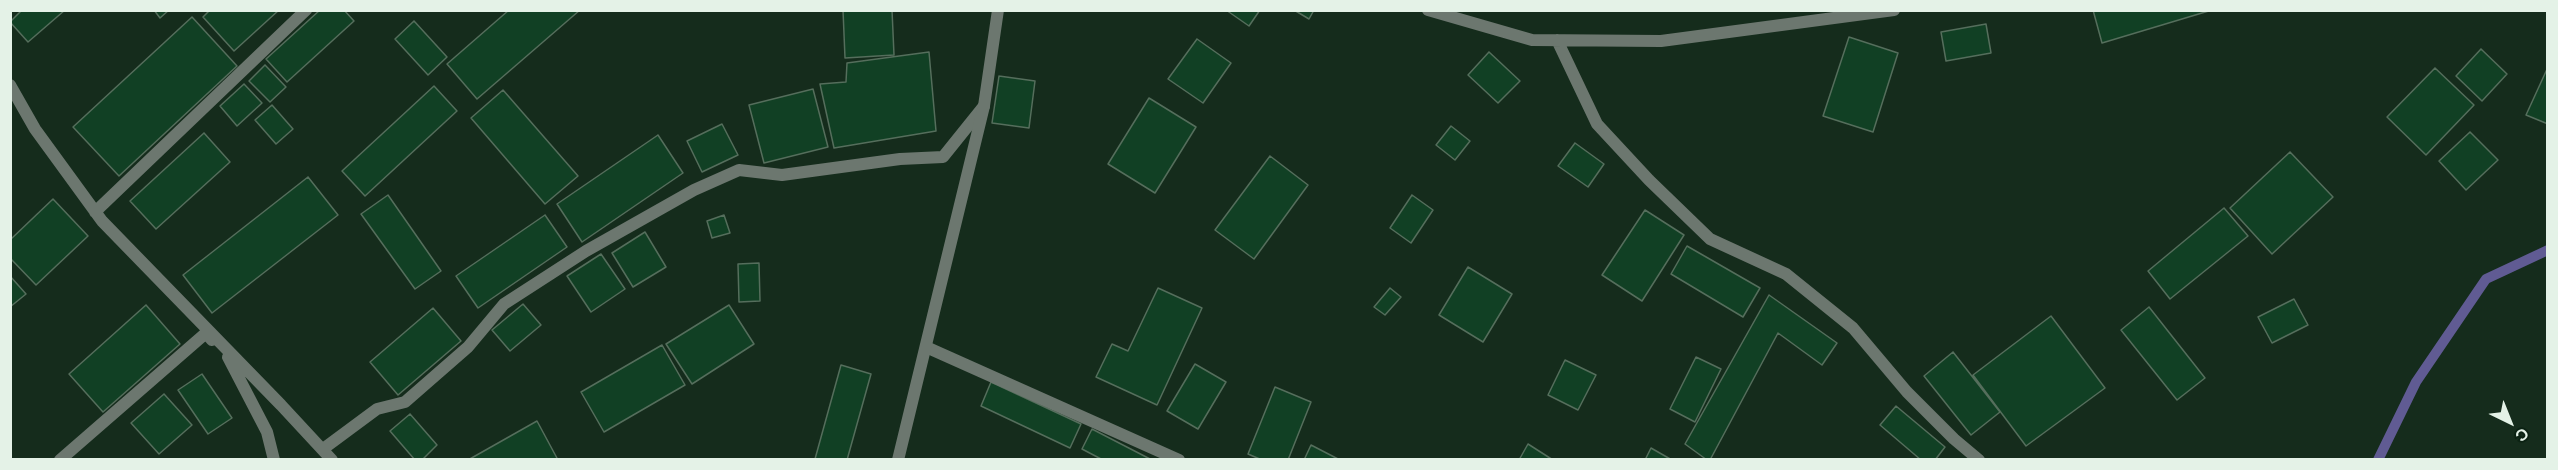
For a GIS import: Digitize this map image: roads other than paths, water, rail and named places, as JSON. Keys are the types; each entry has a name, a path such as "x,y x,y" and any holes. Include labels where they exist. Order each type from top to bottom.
{"street":[{"path":"95,212 306,10"},
{"path":"898,459 984,106 999,10"},
{"path":"1428,10 1532,40 1661,41 1894,10"},
{"path":"1557,40 1597,124 1649,180 1710,239 1786,274 1853,328 1907,392 1954,439 1979,459"},
{"path":"10,85 35,129 95,212 332,459"},
{"path":"322,449 377,409 405,402 468,347 504,304 586,250 694,190 739,170 782,175 900,159 943,157 984,106"},
{"path":"60,459 206,333 232,362 267,432 274,459"},
{"path":"926,347 1179,459"}],"waterway":[{"path":"2378,460 2416,382 2486,279 2548,250"}]}
